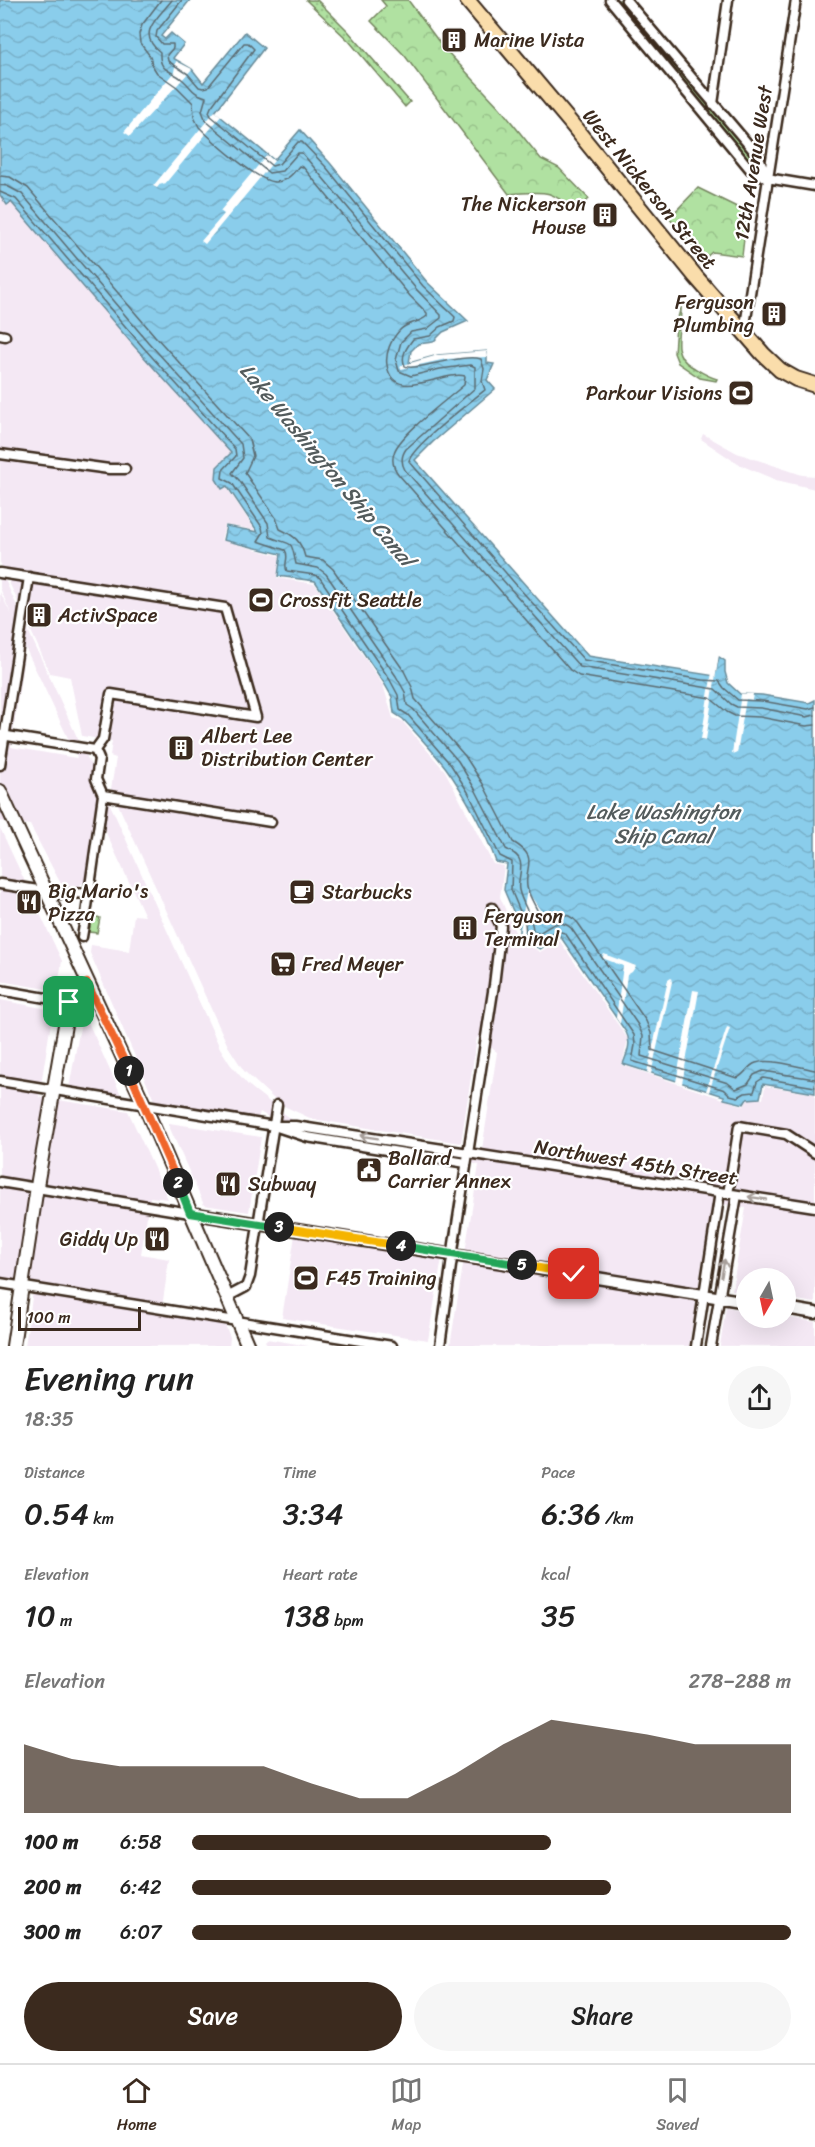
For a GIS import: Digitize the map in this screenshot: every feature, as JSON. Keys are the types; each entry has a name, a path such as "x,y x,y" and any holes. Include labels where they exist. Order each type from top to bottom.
{"main road":[{"name":"West Nickerson Street","path":"467,0 744,332 780,370 815,385"},
{"path":"0,791 144,1104 248,1346"},
{"path":"13,1346 53,1089 69,1002 87,983"}],"street":[{"path":"610,0 750,169 767,178 815,186"},
{"path":"626,0 759,157 767,178"},
{"path":"713,104 728,0"},
{"name":"12th Avenue West","path":"744,332 796,0"},
{"path":"0,454 109,469 125,469"},
{"path":"0,573 225,608 256,717 111,694 103,739 95,750"},
{"path":"0,765 29,577"},
{"path":"3,735 95,750"},
{"path":"82,937 103,795 96,779 99,759 95,750"},
{"path":"103,795 271,822"},
{"path":"0,884 70,895 89,893"},
{"path":"440,1346 494,985 501,926 492,908"},
{"path":"0,990 69,1002"},
{"name":"Northwest 45th Street","path":"0,1081 274,1126 295,1125 443,1148 467,1159 498,1157 815,1207"},
{"path":"227,1297 242,1291 248,1284 277,1105"},
{"path":"711,1346 728,1194 739,1126 786,1134 815,1153"},
{"path":"0,1182 736,1300"},
{"path":"696,1346 704,1295 728,1194"},
{"path":"0,1283 392,1346"},
{"path":"796,1310 815,1313"}],"shaded area":[{"path":"0,186 134,346 231,453 217,467 222,489 227,488 255,530 225,525 221,540 280,556 277,578 315,584 383,685 393,718 402,721 445,771 493,864 504,866 500,897 518,939 540,952 559,940 628,1039 622,1065 744,1106 749,1098 763,1099 765,1086 815,1094 815,1201 715,1185 713,1193 815,1209 815,1303 796,1300 796,1268 736,1268 736,1291 732,1290 746,1208 712,1202 689,1346 450,1346 479,1165 313,1136 286,1128 260,1112 258,1118 154,1100 90,953 91,945 129,951 134,915 145,916 107,835 96,805 85,881 78,887 62,886 30,825 0,821 0,592 12,616 0,588 0,569 220,1048 248,1085 291,1119 304,1125 481,1156 497,1052 477,1037 461,1143 312,1119 273,1098 244,1071 228,1046 111,789 116,758 110,756 112,741 82,736 70,677 50,673 0,562 0,195 7,205","holes":["25,647 77,757 11,747"]},
{"path":"703,434 737,453 802,475 815,476 815,489 776,480 738,464 701,439"},
{"path":"0,828 62,961 58,986 53,990 0,981"},
{"path":"0,1000 53,1010 39,1097 128,1111 168,1199 150,1197 141,1254 169,1259 161,1315 225,1325 230,1337 229,1346 25,1346 34,1284 0,1278"},
{"path":"83,1011 122,1097 69,1088"},
{"path":"169,1123 261,1137 249,1212 204,1205"},
{"path":"295,1235 442,1258 428,1340 282,1318"},
{"path":"726,1307 736,1309 736,1328 796,1328 796,1319 815,1322 815,1346 720,1346"},
{"path":"267,1339 309,1346 268,1346 265,1341"}],"green space":[{"path":"306,0 317,0 348,31 410,102 405,107 349,41"},
{"path":"381,0 408,0 442,46 500,108 541,159 559,168 589,199 575,212 559,198 545,193 509,194 405,56 371,21 386,6"},
{"path":"614,0 622,0 659,44 655,49"},
{"path":"662,48 759,167 755,166 700,107 675,71 656,52"},
{"path":"698,188 747,212 742,256 712,252 704,259 669,218"},
{"path":"681,307 678,340 680,354 691,366 717,379 716,381 700,378 678,363 674,353 676,325"},
{"path":"92,915 100,918 97,933 89,932"}],"water":[{"name":"Lake Washington Ship Canal","path":"0,0 190,0 161,36 165,39 171,33 184,44 173,58 192,69 203,83 245,32 264,48 215,112 274,160 300,130 330,163 427,282 468,321 443,332 433,342 418,344 411,351 409,363 438,355 487,351 487,363 494,364 487,380 495,389 415,460 588,656 715,676 719,657 725,661 728,683 740,694 762,695 809,703 815,700 815,1093 763,1084 760,1098 747,1099 744,1104 623,1064 629,1044 626,1032 560,936 540,949 519,936 519,925 504,890 507,864 496,862 474,813 446,768 403,719 394,713 392,697 384,683 315,581 278,576 281,554 223,540 226,526 258,532 227,486 222,489 216,479 217,467 231,453 134,346 11,202 7,205 0,195"}],"pier":[{"path":"176,61 192,69 130,136 124,132 174,72"},
{"path":"215,111 221,116 164,185 161,183 157,188 153,186"},
{"path":"267,155 274,161 205,244 201,241 224,214 220,211"},
{"path":"487,351 488,357 446,359 401,369 400,366 438,355"},
{"path":"719,654 706,740 701,739 712,672 716,656"},
{"path":"741,694 753,694 752,700 746,699 737,754 732,753"},
{"path":"527,890 544,916 528,913 523,939 519,936"},
{"path":"604,954 636,966 627,975 620,1024 616,1018 623,966 602,958"},
{"path":"671,978 651,1074 647,1072 668,980"},
{"path":"693,990 699,991 682,1084 676,1082"},
{"path":"727,1027 730,1028 709,1092 706,1091"}],"place":[{"name":"Marine Vista","path":"454,40"},
{"name":"The Nickerson House","path":"605,215"},
{"name":"Ferguson Plumbing","path":"774,314"},
{"name":"Parkour Visions","path":"741,393"},
{"name":"Crossfit Seattle","path":"261,600"},
{"name":"ActivSpace","path":"39,615"},
{"name":"Albert Lee Distribution Center","path":"181,748"},
{"name":"Starbucks","path":"302,892"},
{"name":"Big Mario's Pizza","path":"29,902"},
{"name":"Ferguson Terminal","path":"465,928"},
{"name":"Fred Meyer","path":"283,964"},
{"name":"Ballard Carrier Annex","path":"369,1170"},
{"name":"Subway","path":"228,1184"},
{"name":"Giddy Up","path":"157,1239"},
{"name":"F45 Training","path":"306,1278"}],"route":[{"path":"69,1002 87,983 144,1104 190,1213 574,1274"}]}
